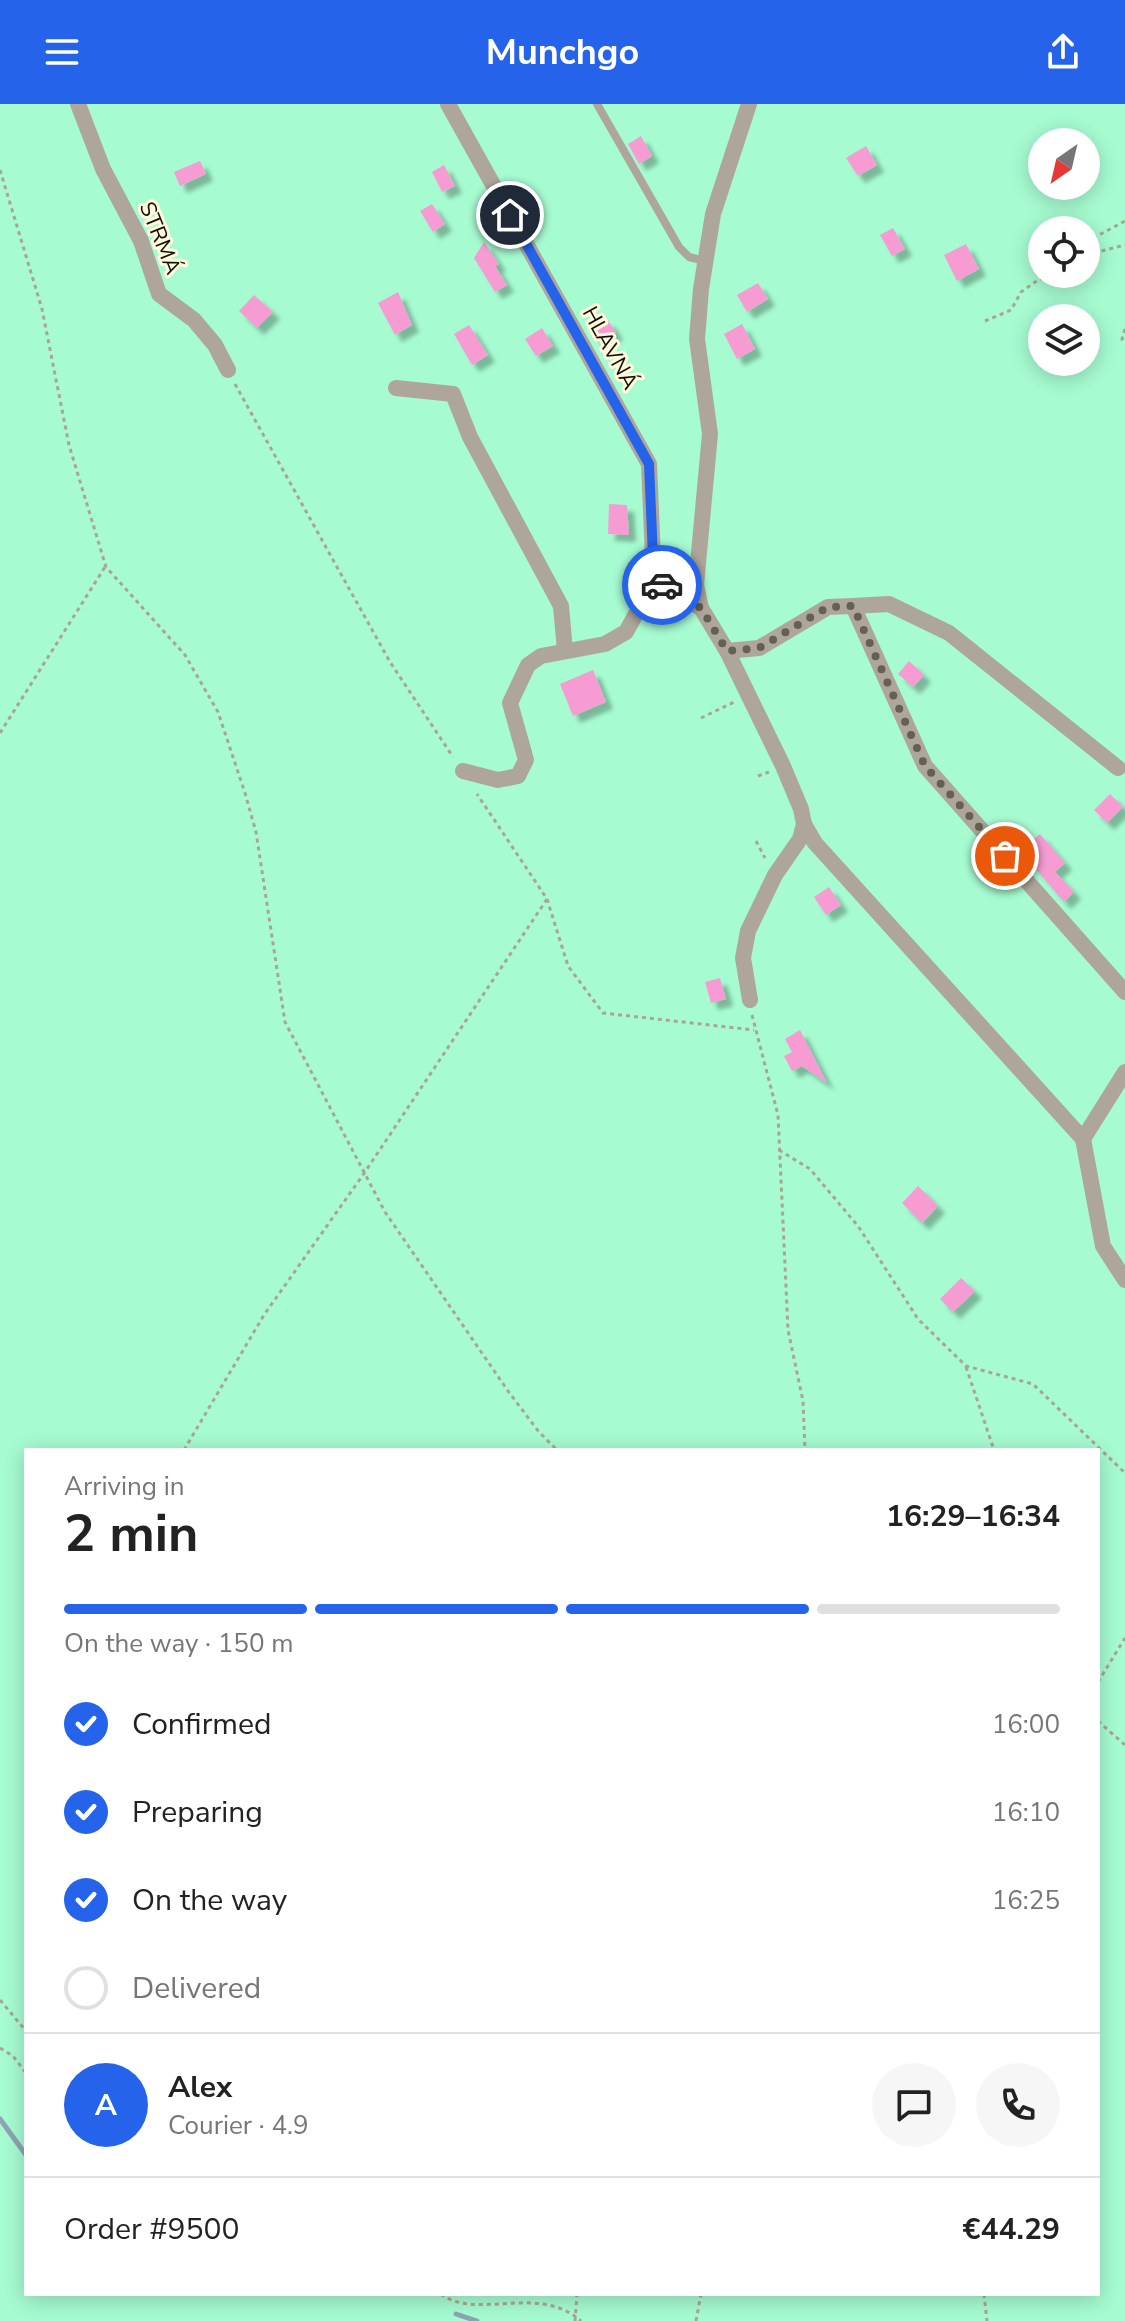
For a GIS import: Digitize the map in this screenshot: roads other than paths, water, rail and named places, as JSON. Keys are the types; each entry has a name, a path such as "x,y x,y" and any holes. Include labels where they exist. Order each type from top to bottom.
{"street":[{"name":"STRMÁ","path":"78,104 103,169 141,241 159,294 194,320 215,345 228,370"},
{"name":"HLAVNÁ","path":"448,104 649,464 654,581"},
{"path":"749,104 717,200 705,261 697,339 710,434 696,585 701,608 727,651 783,766 804,824 815,843 1083,1139 1103,1246 1125,1280"},
{"path":"396,388 453,394 470,437 561,606 565,651"},
{"path":"463,771 498,780 518,776 526,760 510,703 528,665 541,656 605,644 626,632 654,581 701,608"},
{"path":"727,651 759,648 828,607 889,604 949,633 1118,768"},
{"path":"853,606 925,766 1125,992"},
{"path":"750,1000 743,958 748,931 775,875 800,839 804,824"},
{"path":"1083,1139 1125,1072"}],"lane":[{"path":"597,104 679,247 689,257 705,261"}],"waterway":[{"path":"0,2119 24,2152"},
{"path":"456,2314 477,2321"}]}
